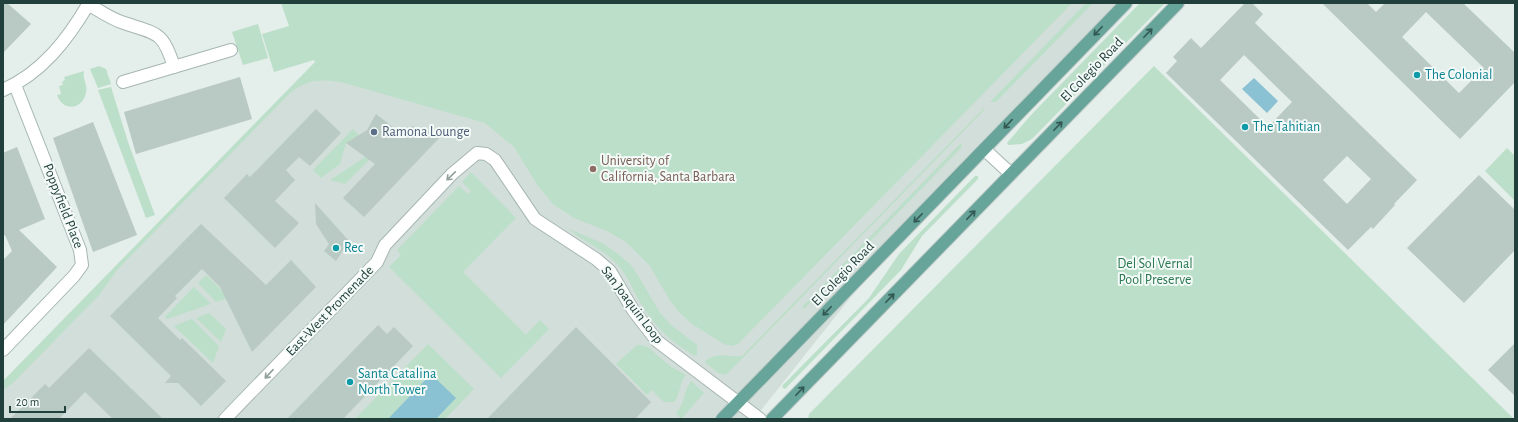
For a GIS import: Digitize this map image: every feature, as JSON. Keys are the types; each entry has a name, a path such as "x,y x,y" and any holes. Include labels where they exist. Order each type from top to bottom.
{"main road":[{"name":"El Colegio Road","path":"722,419 985,150 1126,3"},
{"name":"El Colegio Road","path":"772,419 1178,3"}],"street":[{"path":"3,90 15,85 31,74 56,50 78,22 88,4 115,19 147,29 156,34 169,51 174,67"},
{"path":"123,82 231,50"},
{"name":"Poppyfield Place","path":"3,350 79,271 82,265 82,259 15,85"},
{"path":"985,150 1011,174"},
{"name":"East-West Promenade","path":"226,419 377,262 385,245 452,174 477,153 482,154"},
{"name":"San Joaquin Loop","path":"482,154 490,157 500,166 535,218 596,259 610,271 633,310 660,344 760,419"}],"shaded area":[{"name":"University of California, Santa Barbara","path":"372,3 1133,3 858,288 754,419 3,419 3,388"}],"green space":[{"path":"281,3 1072,3 738,344 731,346 724,344 692,324 678,311 669,299 650,266 626,242 607,231 574,218 553,204 538,186 514,147 485,123 341,82 321,80 302,85 290,93 117,270 99,295 14,382 3,390 3,381 315,62 314,60 274,72 262,34 289,26"},
{"path":"1086,3 1093,3 996,102 990,102"},
{"path":"1140,3 1165,3 1032,139 1022,144 1008,145 1007,143 1031,115"},
{"path":"258,24 268,58 243,65 232,32"},
{"path":"99,66 106,69 111,84 98,88 90,69"},
{"name":"Del Sol Vernal Pool Preserve","path":"1154,66 1514,419 808,419 809,414"},
{"path":"84,71 86,93 84,99 77,106 72,107 64,104 57,95 61,94 59,86 63,85 62,82 65,80 64,77"},
{"path":"111,87 128,142 155,215 146,218 98,90"},
{"path":"984,108 985,109 726,375 718,373 705,362 718,356 742,356"},
{"path":"353,129 359,135 346,143 340,164 321,178 313,170"},
{"path":"961,143 962,147 804,309 802,307"},
{"path":"1507,148 1515,156 1515,201 1485,171"},
{"path":"376,150 376,153 345,184 330,180"},
{"path":"471,172 516,218 463,272 526,335 540,320 549,329 501,378 389,267 401,255 397,250 459,186 468,194 471,191 462,182"},
{"path":"975,176 978,176 978,179 922,236 901,270 785,389 783,388 782,386 869,298 899,254"},
{"path":"569,229 602,243 631,265 660,313 671,325 697,345 697,354 695,356 679,346 659,328 647,313 627,278 616,263 605,253"},
{"path":"206,275 229,298 216,302 198,283"},
{"path":"194,287 211,304 167,319 165,317"},
{"path":"209,313 226,329 221,342 196,318"},
{"path":"192,319 219,346 213,363 174,326"},
{"path":"428,344 474,389 445,419 355,419"},
{"path":"637,345 648,347 670,366 686,375 683,378 678,396 674,402 664,402 652,390 647,395 616,364"},
{"path":"691,381 704,393 681,419 676,413"}],"water":[{"path":"1254,78 1278,101 1267,113 1242,89"},
{"path":"431,374 456,398 436,419 388,419"}],"building":[{"path":"3,3 7,3 31,24 3,53"},
{"name":"The Tahitian","path":"1245,3 1252,3 1263,14 1255,23 1417,180 1373,229 1371,227 1348,250 1166,73 1177,61 1173,57 1191,38 1201,48","holes":["1244,55 1292,102 1268,127 1220,80","1347,156 1371,179 1347,204 1323,180"]},
{"name":"The Colonial","path":"1322,3 1367,3 1376,12 1385,3 1463,3 1515,53 1515,82 1460,139","holes":["1426,12 1484,68 1459,93 1402,37"]},
{"path":"240,77 252,119 136,154 124,112"},
{"path":"316,109 341,133 310,166 299,157 286,170 295,180 275,201 299,223 275,248 224,198 247,174 250,177"},
{"path":"376,114 403,135 412,126 442,135 364,217 343,198 375,164 346,143 367,130"},
{"path":"93,122 137,235 93,252 53,138"},
{"path":"17,147 45,219 19,230 57,267 3,325 3,260 12,251 5,235 3,236 3,153"},
{"path":"1479,175 1515,210 1515,250 1464,303 1407,248"},
{"path":"315,203 349,241 336,261 324,251 329,244 316,224"},
{"path":"201,224 266,285 291,260 316,287 252,352 220,287 202,269 175,296 177,298 158,318 180,340 182,338 226,381 201,406 178,383 165,383 171,376 110,316"},
{"name":"Santa Catalina North Tower","path":"378,325 387,334 394,327 413,346 343,419 287,419"},
{"path":"576,327 651,402 635,419 487,419"},
{"path":"1515,343 1515,396 1488,370"},
{"path":"89,348 163,419 113,419 85,392 59,419 10,419 45,384 49,388"}],"place":[{"name":"The Colonial","path":"1417,75"},
{"name":"The Tahitian","path":"1245,127"},
{"name":"Ramona Lounge","path":"374,132"},
{"name":"University of California, Santa Barbara","path":"593,169"},
{"name":"Rec","path":"336,248"},
{"name":"Santa Catalina North Tower","path":"350,382"}]}
